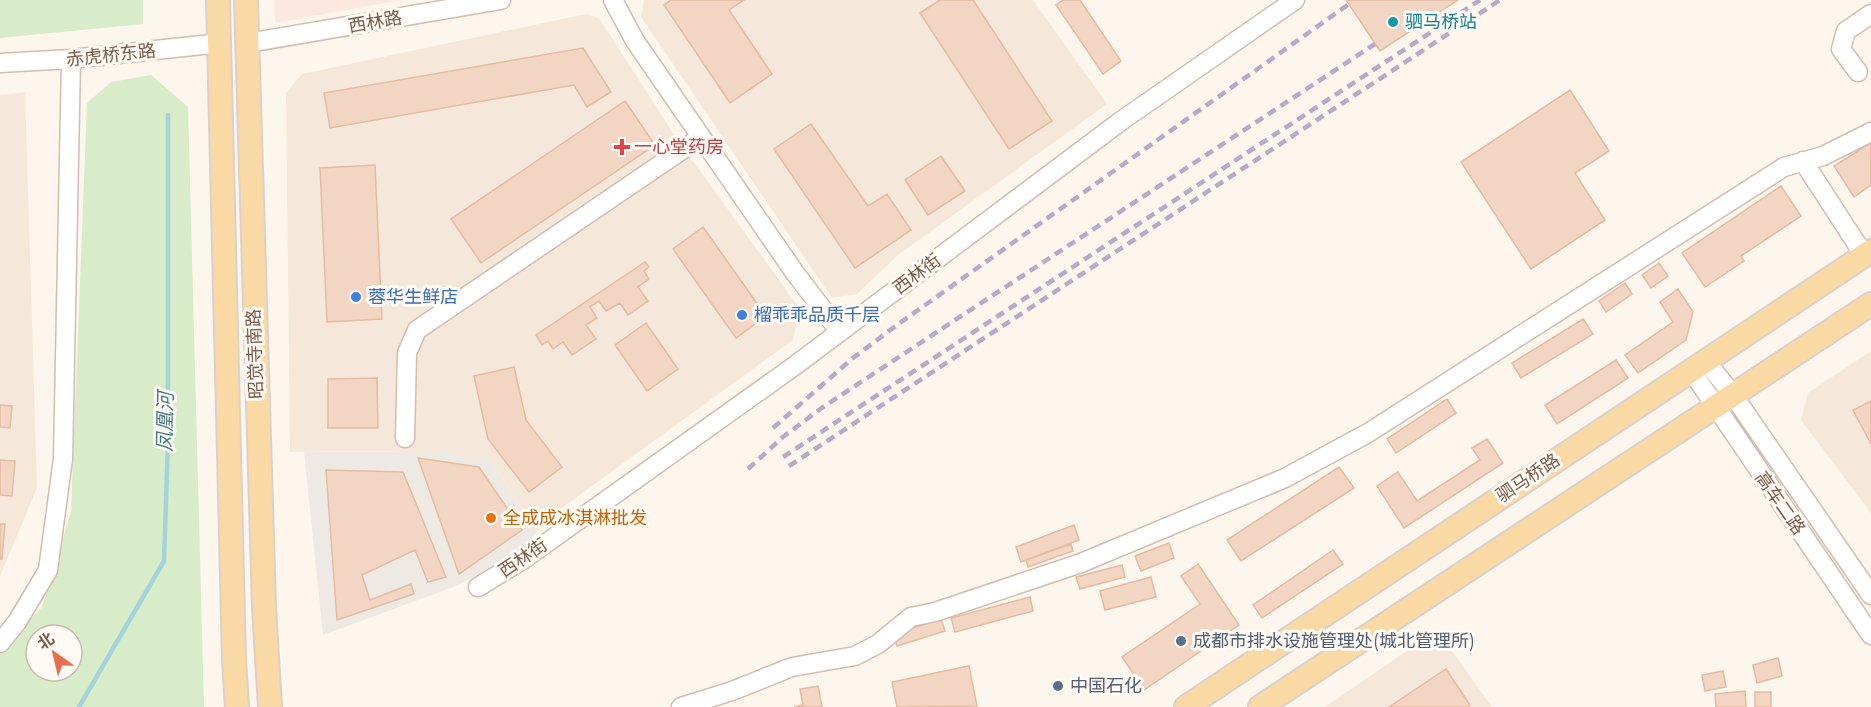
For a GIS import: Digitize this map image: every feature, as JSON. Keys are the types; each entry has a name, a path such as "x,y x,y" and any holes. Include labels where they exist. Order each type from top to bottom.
{"main road":[{"name":"昭觉寺南路","path":"218,0 221,44 237,707"},
{"name":"昭觉寺南路","path":"246,0 264,607 270,707"},
{"name":"驷马桥路","path":"1186,707 1868,253"},
{"path":"1260,707 1871,304"}],"street":[{"name":"西林路","path":"248,44 501,0"},
{"path":"613,0 635,41 795,273 840,332"},
{"name":"西林街","path":"478,587 524,559 840,332 1121,121 1295,0"},
{"path":"1858,72 1841,49 1846,31 1871,14"},
{"name":"赤虎桥东路","path":"0,63 71,59 221,44"},
{"path":"0,643 17,622 48,570 63,459 71,59"},
{"path":"681,707 732,691 792,667 855,656 879,644 911,617 935,612 1081,563 1285,478 1368,434 1784,167 1823,156 1871,132"},
{"path":"405,438 407,353 417,330 701,137"},
{"path":"1803,161 1868,253"},
{"name":"高车二路","path":"1698,365 1733,395 1871,595"},
{"name":"高车二路","path":"1698,365 1714,406 1871,634"}],"shaded area":[{"path":"274,0 401,0 275,23"},
{"path":"644,0 1033,0 1107,104 898,255 857,294 832,298 641,17"},
{"path":"586,14 599,18 677,139 800,309 793,340 563,507 537,532 490,459 408,451 290,452 286,93 302,74"},
{"path":"25,92 37,488 0,576 0,95"},
{"path":"1871,351 1871,513 1801,420 1808,393"},
{"path":"425,451 490,459 537,532 513,556 456,586 323,635 304,452"},
{"path":"1437,630 1492,707 1325,707"}],"green space":[{"path":"0,0 143,0 143,24 0,38"},
{"path":"151,75 188,107 204,707 0,707 0,653 24,627 24,683 84,683 84,623 27,623 42,607 71,511 87,103 111,82"}],"building":[{"path":"671,0 744,0 729,10 772,74 730,103 664,5"},
{"path":"940,0 973,0 1052,121 1009,149 920,13"},
{"path":"1063,0 1080,0 1121,61 1103,74 1056,5"},
{"name":"驷马桥站","path":"1346,0 1458,0 1380,51"},
{"path":"583,48 611,92 587,107 574,85 330,128 324,93"},
{"path":"1570,90 1609,151 1575,173 1605,220 1531,269 1461,162"},
{"path":"625,101 655,145 481,263 451,219"},
{"path":"811,124 868,206 887,194 911,230 855,268 774,149"},
{"path":"1871,143 1871,185 1854,197 1834,166"},
{"path":"941,156 965,191 928,215 905,180"},
{"path":"375,165 382,319 327,322 320,168"},
{"path":"1781,186 1801,216 1741,256 1744,261 1705,287 1682,253"},
{"path":"703,227 766,316 736,338 673,249"},
{"path":"645,262 649,267 644,271 649,279 638,287 648,301 628,315 620,303 606,311 599,301 590,307 597,318 586,325 596,339 572,355 563,342 553,349 548,341 542,345 536,335"},
{"path":"1659,263 1668,276 1651,288 1642,275"},
{"path":"1625,283 1632,294 1606,312 1599,301"},
{"path":"1678,289 1693,312 1686,340 1638,373 1625,355 1673,322 1660,302"},
{"path":"1583,319 1593,334 1521,378 1512,363"},
{"path":"646,323 678,369 647,391 615,345"},
{"path":"1616,360 1628,378 1557,424 1545,405"},
{"path":"514,367 526,420 562,467 529,492 488,439 474,376"},
{"path":"377,378 378,428 328,428 328,379"},
{"path":"1447,399 1456,413 1396,453 1387,439"},
{"path":"1871,401 1871,444 1853,410"},
{"path":"0,405 12,406 10,428 0,427"},
{"path":"1487,439 1503,463 1404,528 1377,486 1398,472 1417,501 1480,460 1472,448"},
{"path":"418,458 479,467 522,530 459,574"},
{"path":"0,460 15,461 12,496 0,495"},
{"path":"1339,467 1354,488 1241,561 1227,540"},
{"path":"326,470 403,472 446,577 428,582 415,550 362,575 370,600 411,584 414,594 337,620"},
{"path":"0,524 5,524 2,559 0,559"},
{"path":"1074,525 1079,540 1021,562 1016,547"},
{"path":"1169,543 1174,558 1141,571 1135,556"},
{"path":"1071,544 1073,551 1028,567 1026,560"},
{"path":"1333,550 1343,564 1262,618 1253,605"},
{"name":"成都市排水设施管理处(城北管理所)","path":"1198,564 1239,625 1144,690 1122,657 1200,604 1181,576"},
{"path":"1122,565 1125,577 1080,589 1076,577"},
{"path":"1151,577 1156,597 1105,610 1100,591"},
{"path":"1030,597 1033,611 955,632 951,618"},
{"path":"941,619 945,631 897,646 893,634"},
{"path":"1778,658 1782,676 1757,683 1753,665"},
{"path":"969,666 977,706 897,707 892,682"},
{"path":"1446,669 1470,705 1468,707 1389,707"},
{"path":"1723,671 1726,687 1705,691 1702,675"},
{"path":"818,686 822,707 794,707 803,705 800,689"},
{"path":"1745,691 1746,707 1716,707 1715,694"},
{"path":"1755,692 1771,692 1771,707 1755,707"}],"waterway":[{"name":"凤凰河","path":"79,707 164,561 168,441 168,115"}],"railway":[{"path":"783,457 1480,0"},
{"path":"789,466 1500,0"},
{"path":"773,428 853,358 897,325 1349,4"},
{"path":"748,469 783,437 823,407 1375,44"}],"place":[{"name":"驷马桥站","path":"1393,22"},
{"name":"一心堂药房","path":"622,147"},
{"name":"蓉华生鲜店","path":"356,297"},
{"name":"榴乖乖品质千层","path":"742,315"},
{"name":"全成成冰淇淋批发","path":"491,518"},
{"name":"成都市排水设施管理处(城北管理所)","path":"1181,641"},
{"name":"中国石化","path":"1058,686"}]}
